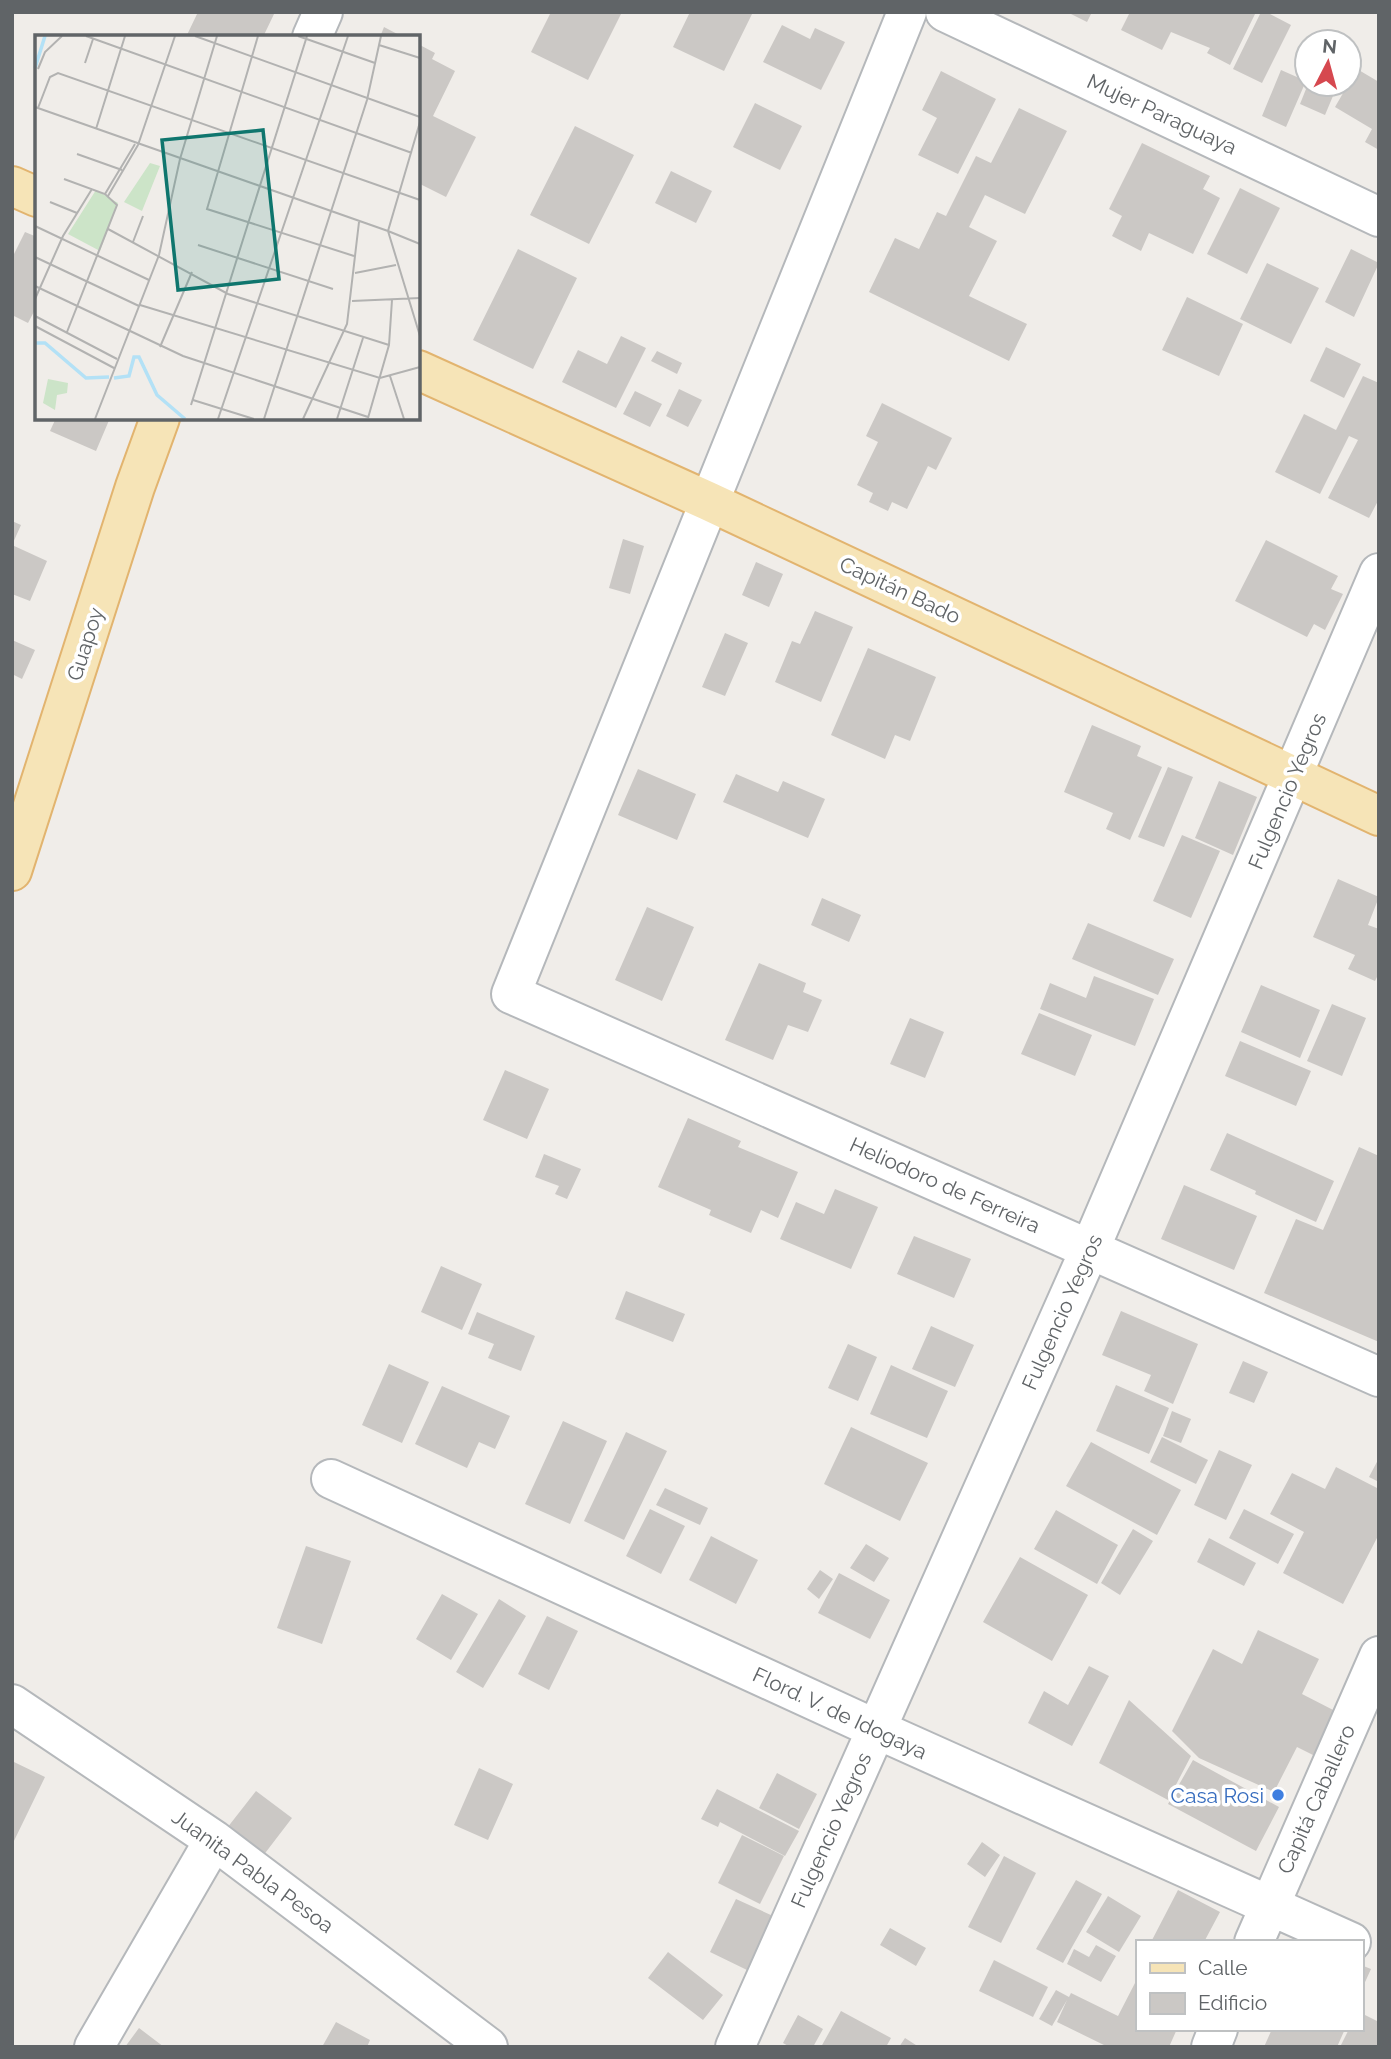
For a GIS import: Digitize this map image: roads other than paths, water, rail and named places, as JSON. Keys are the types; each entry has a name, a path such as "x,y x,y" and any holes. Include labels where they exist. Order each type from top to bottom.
{"main road":[{"path":"12,186 35,196"},
{"name":"Capitán Bado","path":"420,371 708,501 1379,816"},
{"name":"Guapoy","path":"12,871 135,487 159,420"}],"street":[{"path":"313,35 323,12"},
{"path":"708,501 907,12"},
{"name":"Mujer Paraguaya","path":"945,12 1379,217"},
{"name":"Heliodoro de Ferreira","path":"708,501 511,994 1379,1377"},
{"name":"Fulgencio Yegros","path":"736,2047 1090,1250 1379,573"},
{"name":"Flord. V. de Idogaya","path":"331,1479 876,1730 1347,1940"},
{"name":"Capitá Caballero","path":"1255,1940 1379,1656"},
{"name":"Juanita Pabla Pesoa","path":"12,1704 214,1840 488,2047"},
{"path":"94,2047 214,1840"},
{"path":"1363,1947 1379,1954"}],"place":[{"name":"Casa Rosi","path":"1278,1795"}]}
